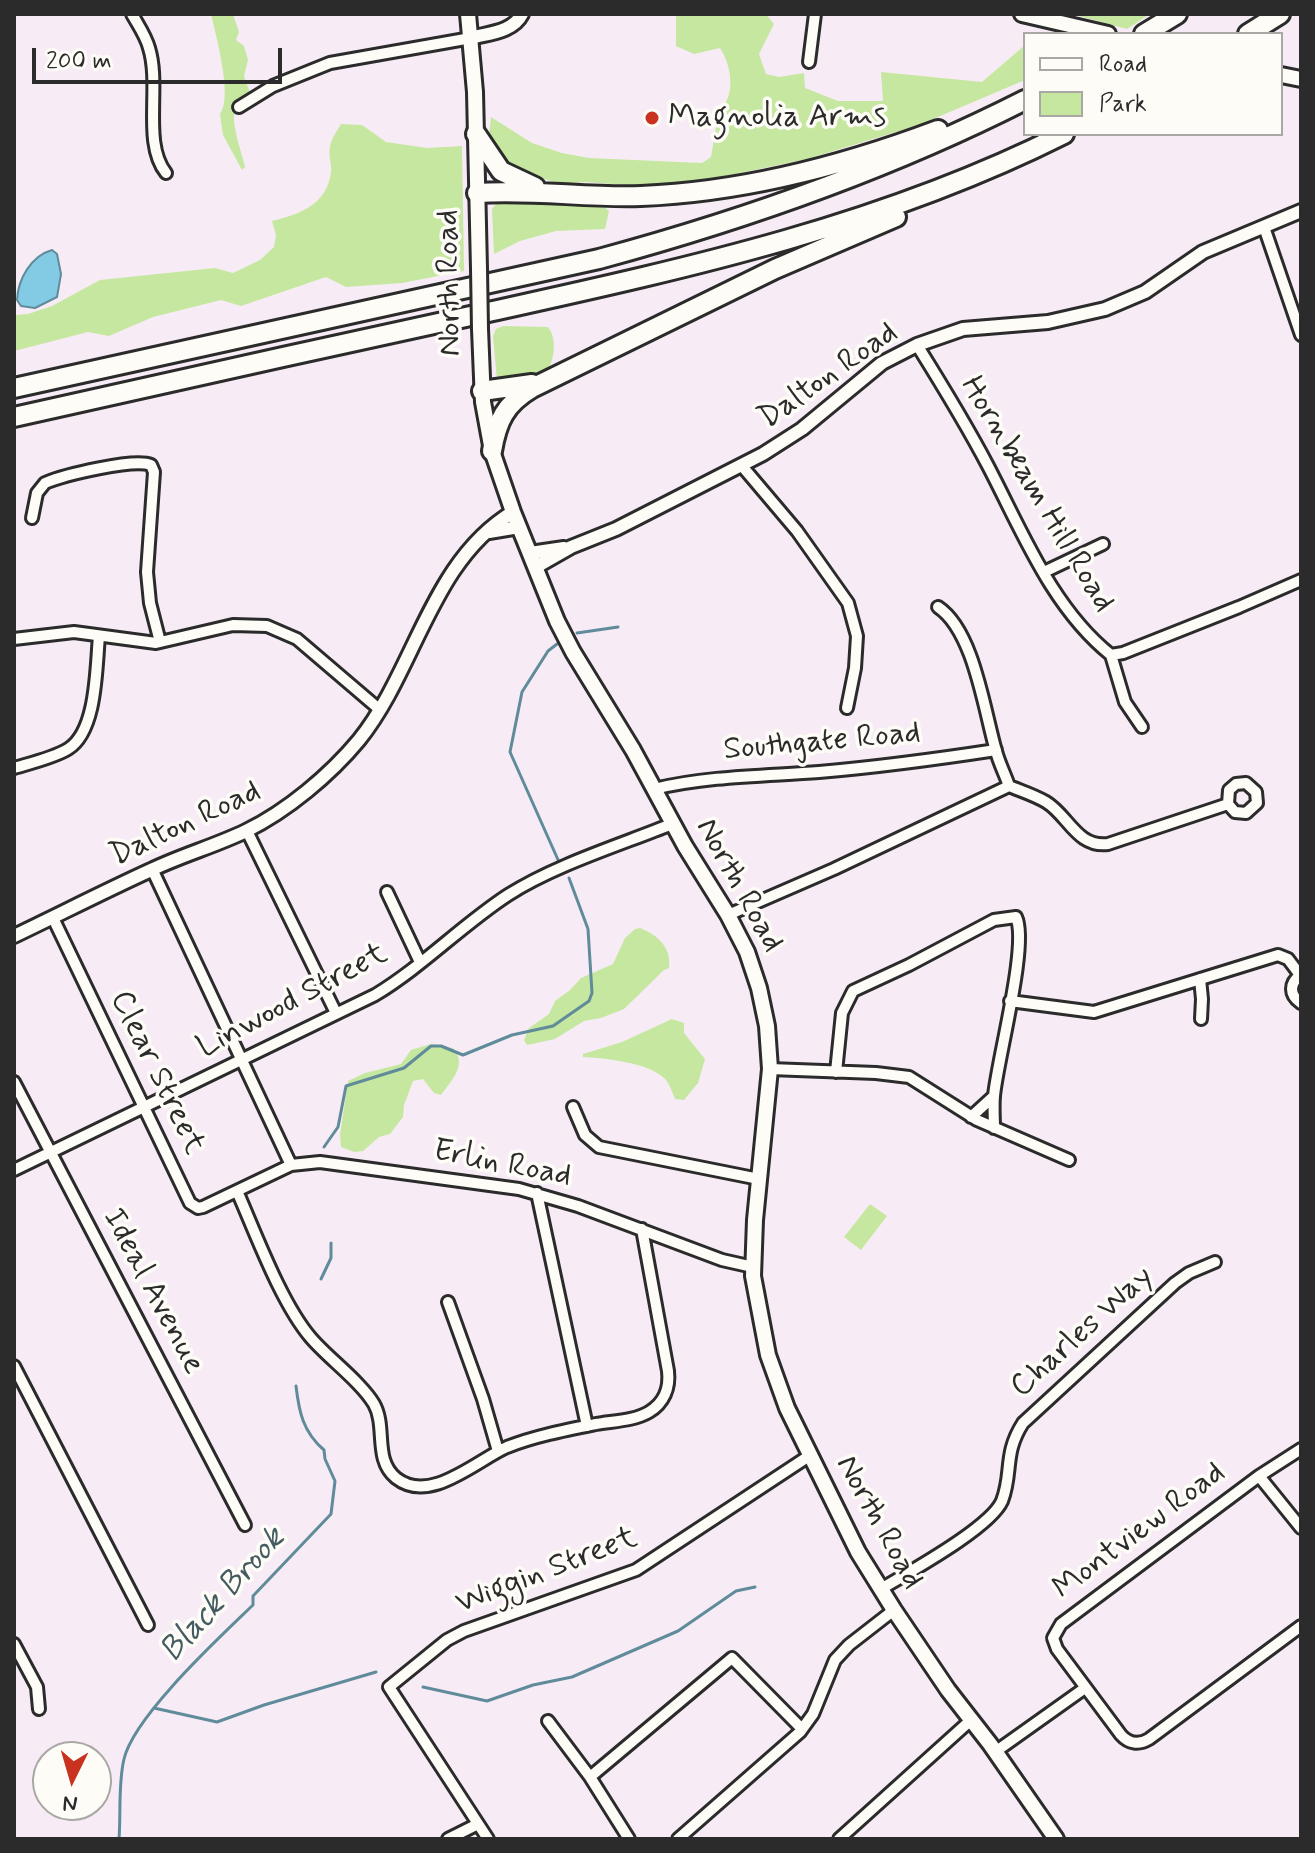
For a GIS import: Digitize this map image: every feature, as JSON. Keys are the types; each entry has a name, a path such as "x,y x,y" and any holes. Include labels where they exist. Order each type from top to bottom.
{"highway":[{"path":"1147,32 1177,14"},
{"path":"1251,32 1280,14"},
{"path":"477,193 659,195 767,179 877,151 1023,100"},
{"path":"14,388 599,259 650,245 786,203 865,174 1023,100"},
{"path":"476,134 493,162 506,175 535,187 569,193"},
{"path":"492,451 496,429 504,411 518,396 775,269 985,177 1057,137"},
{"path":"14,420 742,254 897,205 1057,137"},
{"path":"482,391 546,381"}],"main road":[{"name":"North Road","path":"468,14 476,134 482,391 492,451 557,621 672,824 728,915 747,952 759,988 767,1026 770,1069 753,1267 758,1313 768,1355 787,1408 858,1552 948,1690 995,1752 1050,1836"},
{"path":"1022,14 1100,32"}],"street":[{"path":"132,14 150,49 154,80 155,147 158,164 166,173"},
{"path":"239,107 273,86 330,63 507,29 517,23 522,14"},
{"path":"809,62 815,14"},
{"name":"Dalton Road","path":"536,567 571,547 616,529 742,466 802,429 882,363 917,345 963,329 1048,322 1105,309 1145,292 1203,252 1231,238 1301,211"},
{"path":"1264,227 1301,335"},
{"name":"Hornbeam Hill Road","path":"917,345 966,424 1044,572 1080,627 1111,655 1123,653 1301,580"},
{"path":"32,518 39,489 51,481 120,466 151,465 154,472 147,572 150,603 160,642"},
{"path":"742,466 797,531 848,603 857,636 855,668 847,708"},
{"name":"Dalton Road","path":"14,936 152,869 247,831 284,808 340,760 360,738 379,709 447,581 467,552 489,532 495,522 513,512"},
{"path":"489,532 519,527"},
{"path":"1044,572 1103,544"},
{"name":"Dalton Road","path":"530,553 571,547"},
{"path":"938,607 956,624 977,676 996,750 1009,786 1047,802 1078,835 1095,844 1108,844 1228,804"},
{"path":"14,639 67,632 160,642 240,623 278,628 297,639 379,709"},
{"path":"14,768 68,749 81,736 90,716 99,636"},
{"path":"1111,655 1125,702 1142,727"},
{"name":"Southgate Road","path":"654,789 678,783 882,766 996,750"},
{"path":"728,915 834,869 1009,786"},
{"name":"Linwood Street","path":"14,1170 387,988 487,909 519,888 672,824"},
{"path":"247,831 336,1013"},
{"path":"152,869 291,1165"},
{"path":"387,892 420,962"},
{"name":"Clear Street","path":"53,918 192,1205 203,1207 237,1191"},
{"path":"836,1072 841,1018 853,991 994,920 1017,918 1019,931 1010,1001 994,1096 994,1128"},
{"path":"1010,1001 1094,1012 1278,955 1288,959 1300,975 1292,988 1294,998 1301,1003"},
{"path":"1200,979 1201,1019"},
{"path":"770,1069 909,1077 971,1117 1069,1160"},
{"name":"Ideal Avenue","path":"14,1082 245,1525"},
{"path":"971,1117 994,1096"},
{"path":"573,1107 585,1135 599,1147 759,1179"},
{"name":"Erlin Road","path":"237,1191 291,1165 331,1163 537,1193 722,1260 753,1267"},
{"path":"237,1191 296,1316 309,1336 373,1403 383,1457 395,1477 417,1486 436,1484 498,1451 526,1441 644,1415 660,1402 667,1390 668,1371 642,1229"},
{"path":"537,1193 587,1426"},
{"name":"Charles Way","path":"881,1589 987,1521 1003,1499 1011,1446 1023,1423 1175,1283 1215,1262"},
{"path":"448,1302 498,1451"},
{"path":"14,1366 148,1625"},
{"path":"1259,1476 1301,1449"},
{"name":"Wiggin Street","path":"478,1824 389,1687 447,1640 464,1631 612,1581 646,1565 809,1456"},
{"name":"Montview Road","path":"1301,1528 1259,1476 1058,1625 1054,1635 1055,1646 1123,1738 1132,1743 1143,1743 1301,1626"},
{"path":"678,1839 802,1729 813,1714 835,1660 894,1610"},
{"path":"14,1644 37,1687 39,1709"},
{"path":"590,1777 732,1658 802,1729"},
{"path":"995,1752 1085,1688"},
{"path":"839,1839 971,1720"},
{"path":"548,1721 590,1777 629,1839"},
{"path":"448,1839 478,1824 488,1839"}],"green space":[{"path":"211,14 233,14 239,32 236,40 244,46 248,60 244,76 250,93 239,100 234,114 245,167 242,170 223,135 220,114 224,106 224,81"},
{"path":"676,14 766,14 774,24 759,54 766,74 779,77 804,73 805,88 838,101 883,101 881,72 982,82 1023,47 1023,81 919,125 807,159 716,178 641,186 585,182 560,184 514,169 492,145 489,136 491,117 532,143 562,153 589,158 702,163 711,157 719,110 728,97 730,80 727,62 720,48 694,54 676,46"},
{"path":"1150,14 1127,29 1079,16"},
{"path":"341,124 362,125 386,142 427,148 462,146 464,271 402,283 346,287 326,277 241,306 221,300 153,317 109,336 88,332 14,351 15,315 52,306 100,280 215,268 233,273 260,260 274,247 276,235 272,221 302,211 324,193 331,172 331,144"},
{"path":"499,200 602,205 609,211 605,229 556,231 520,241 494,254 492,209"},
{"path":"503,326 548,327 554,349 547,371 521,379 497,380 493,336 496,329"},
{"path":"640,928 653,934 666,948 669,968 624,1009 584,1021 555,1039 527,1045 524,1040 529,1028 549,1014 555,1001 581,978 613,964 625,938"},
{"path":"672,1019 684,1023 684,1033 705,1059 698,1083 684,1100 675,1099 665,1079 647,1068 583,1057 583,1054 622,1042"},
{"path":"431,1044 453,1048 459,1061 456,1073 441,1095 434,1093 423,1079 413,1081 403,1117 390,1134 379,1137 363,1151 354,1152 341,1147 348,1081 365,1073 401,1064 411,1050"},
{"path":"870,1204 887,1216 861,1250 844,1237"}],"water":[{"path":"52,250 57,254 61,274 57,297 35,308 21,306 17,300 23,277 38,257"}],"waterway":[{"name":"Black Brook","path":"577,633 618,627"},
{"name":"Black Brook","path":"557,644 548,651 522,692 510,752 559,862"},
{"name":"Black Brook","path":"324,1147 338,1127 346,1086 404,1068 431,1046 441,1046 463,1055 512,1035 553,1026 589,1001 592,993 588,929 569,878"},
{"name":"Black Brook","path":"321,1279 331,1258 331,1243"},
{"name":"Black Brook","path":"119,1839 124,1759 144,1721 180,1678 253,1605 253,1596 331,1514 335,1481 324,1450 303,1421 296,1386"},
{"path":"423,1687 487,1701 533,1685 572,1677 678,1631 736,1591 755,1587"},
{"path":"154,1708 217,1722 376,1672"}],"place":[{"name":"Magnolia Arms","path":"652,118"}]}
